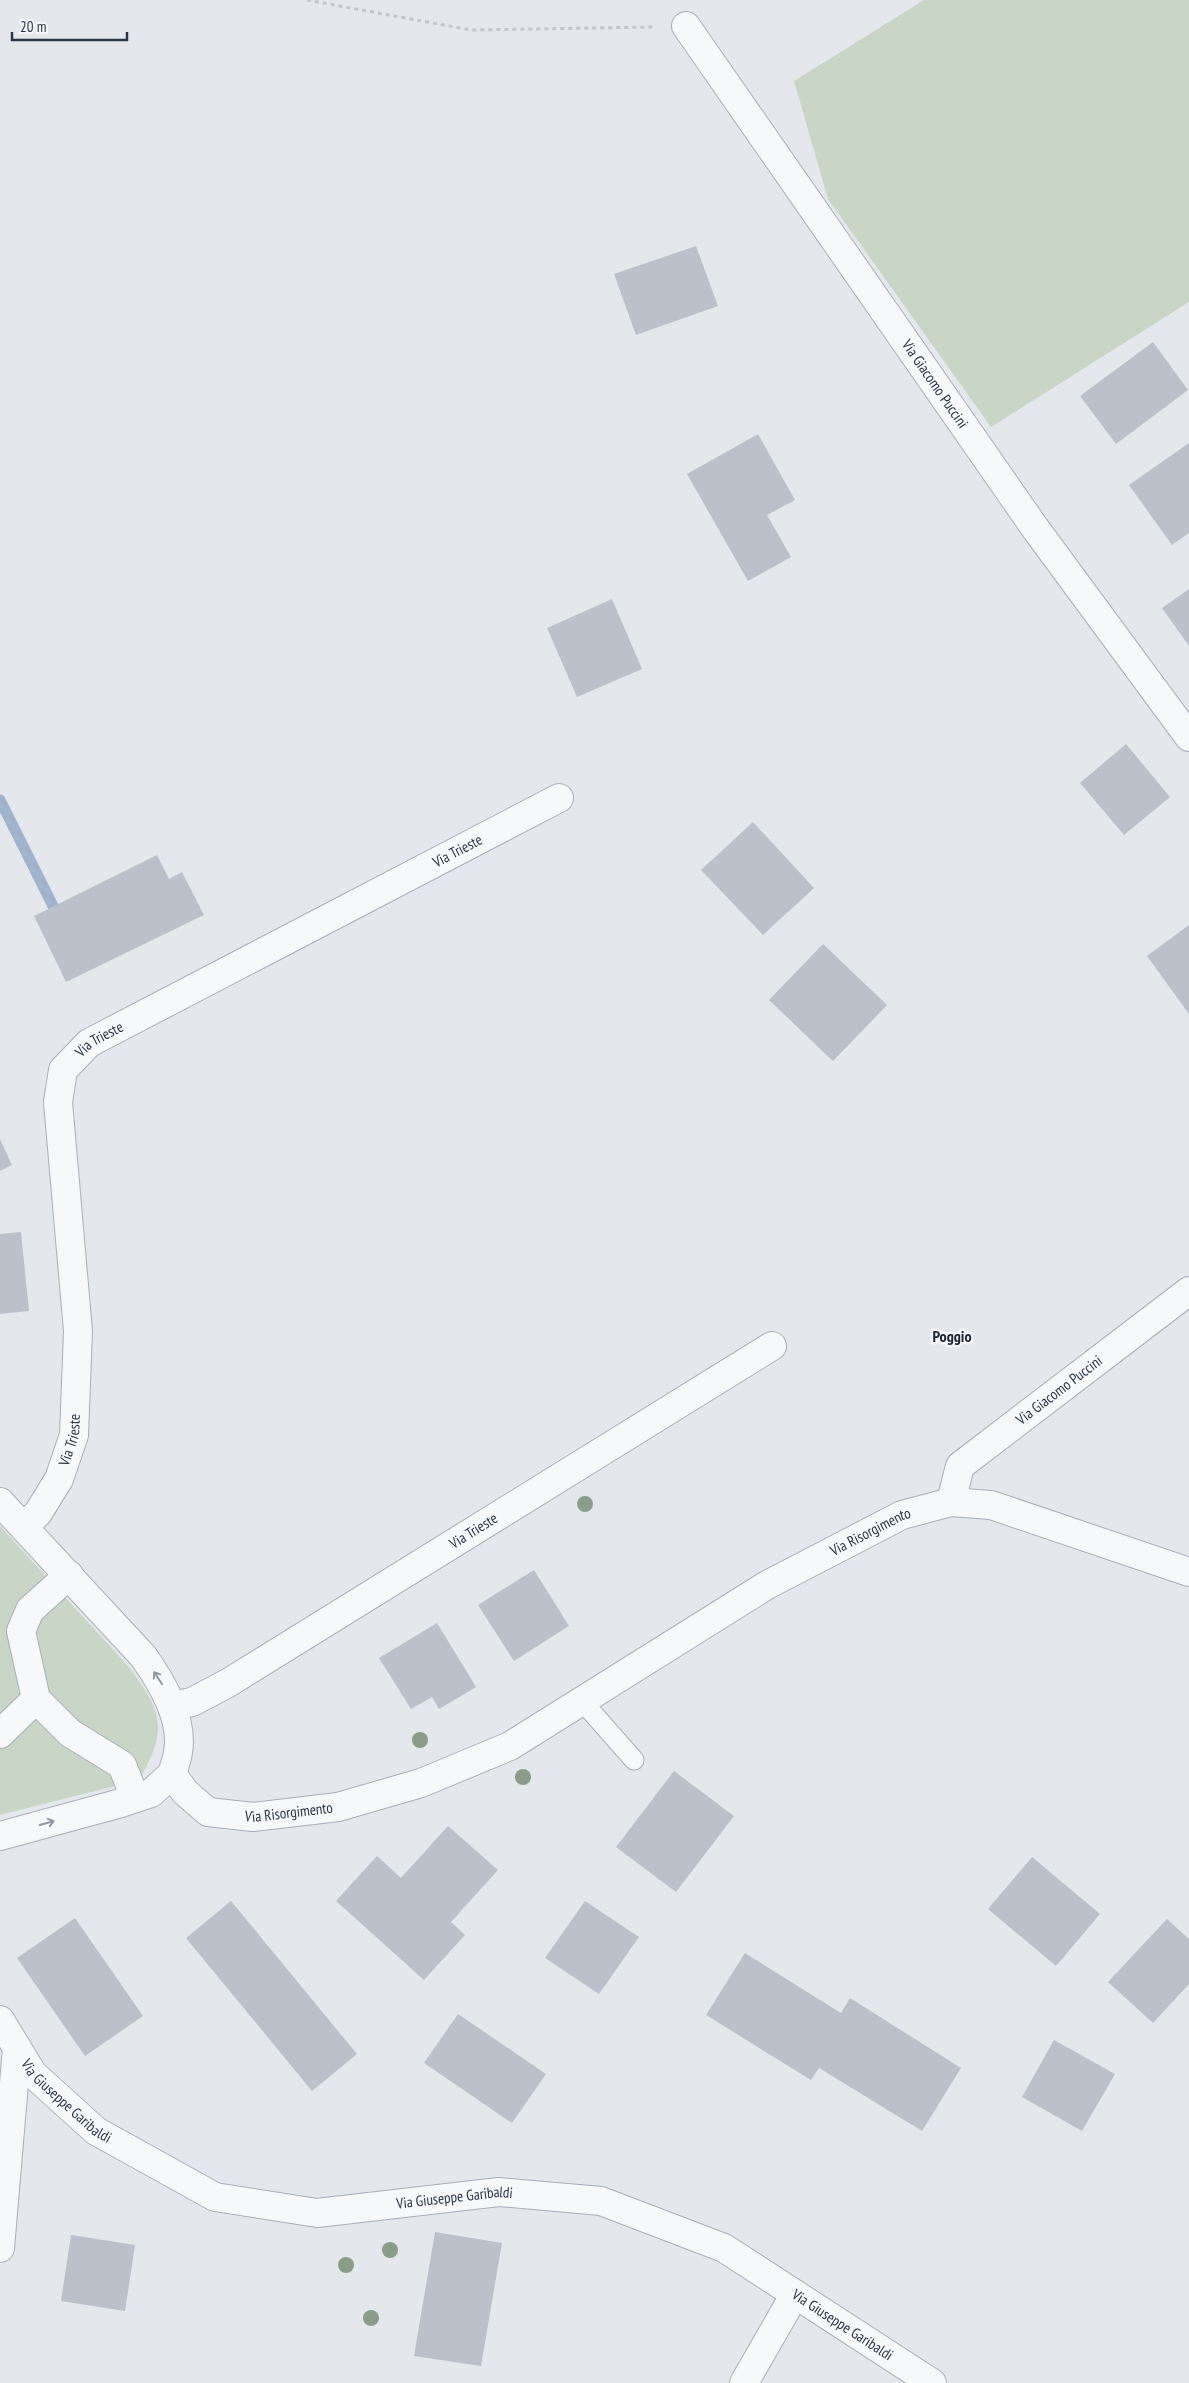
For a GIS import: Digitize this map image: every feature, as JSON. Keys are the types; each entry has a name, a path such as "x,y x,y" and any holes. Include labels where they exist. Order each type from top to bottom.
{"street":[{"name":"Via Giacomo Puccini","path":"686,26 1035,528 1189,737"},
{"name":"Via Trieste","path":"24,1526 38,1513 59,1479 74,1435 78,1331 58,1102 63,1070 89,1042 559,798"},
{"name":"Via Giacomo Puccini","path":"951,1502 960,1466 1189,1291"},
{"name":"Via Trieste","path":"172,1706 192,1702 228,1683 772,1346"},
{"path":"0,1502 143,1656 162,1682 172,1706 177,1728 179,1751 172,1774 151,1793 0,1836"},
{"name":"Via Risorgimento","path":"172,1774 185,1792 208,1812 253,1817 338,1807 422,1783 510,1746 767,1585 902,1515 951,1502 991,1505 1189,1572"},
{"path":"69,1575 30,1610 21,1631 36,1698 70,1733 122,1766 135,1798"},
{"path":"0,1734 36,1698"},
{"name":"Via Giuseppe Garibaldi","path":"0,2020 33,2074 96,2131 215,2198 317,2213 499,2192 601,2201 724,2248 932,2383"},
{"path":"0,2248 17,2048"},
{"path":"744,2383 795,2294"}],"lane":[{"path":"582,1701 634,1760"}],"path":[{"path":"307,0 471,30 686,26"}],"green space":[{"path":"924,0 1189,0 1189,302 991,427 828,199 794,81"},
{"path":"0,1526 127,1665 148,1695 154,1708 158,1733 149,1762 139,1780 0,1815"}],"building":[{"path":"696,246 718,306 636,335 614,274"},
{"path":"1153,342 1188,390 1116,444 1080,396"},
{"path":"758,434 795,500 767,515 791,557 748,581 687,474"},
{"path":"1189,443 1189,533 1172,545 1129,485"},
{"path":"1189,589 1189,646 1162,608"},
{"path":"612,599 642,669 577,697 547,628"},
{"path":"1126,744 1170,797 1124,835 1080,783"},
{"path":"753,822 814,888 763,935 701,870"},
{"path":"157,855 169,879 182,872 204,915 66,982 34,916"},
{"path":"1189,925 1189,1014 1147,956"},
{"path":"823,944 887,1005 833,1061 769,1000"},
{"path":"0,1139 12,1165 0,1171"},
{"path":"21,1232 29,1311 0,1314 0,1234"},
{"path":"534,1570 569,1626 514,1661 478,1605"},
{"path":"437,1623 476,1687 439,1709 432,1697 411,1709 379,1658"},
{"path":"674,1771 734,1816 676,1892 616,1847"},
{"path":"448,1826 498,1870 451,1922 465,1935 424,1980 336,1901 377,1856 401,1878"},
{"path":"1032,1857 1100,1914 1056,1966 988,1909"},
{"path":"231,1901 357,2054 312,2091 186,1938"},
{"path":"585,1901 639,1937 599,1994 545,1958"},
{"path":"75,1918 143,2016 85,2056 17,1958"},
{"path":"1167,1919 1189,1939 1189,1984 1153,2023 1108,1982"},
{"path":"745,1953 841,2013 850,1998 961,2068 922,2131 819,2068 811,2080 706,2015"},
{"path":"458,2014 546,2074 512,2123 424,2063"},
{"path":"1054,2040 1115,2074 1082,2131 1022,2097"},
{"path":"435,2232 502,2243 481,2366 414,2356"},
{"path":"71,2235 135,2245 125,2311 61,2301"}],"waterway":[{"path":"0,800 58,916"}],"district":[{"name":"Poggio","path":"952,1336"}]}
